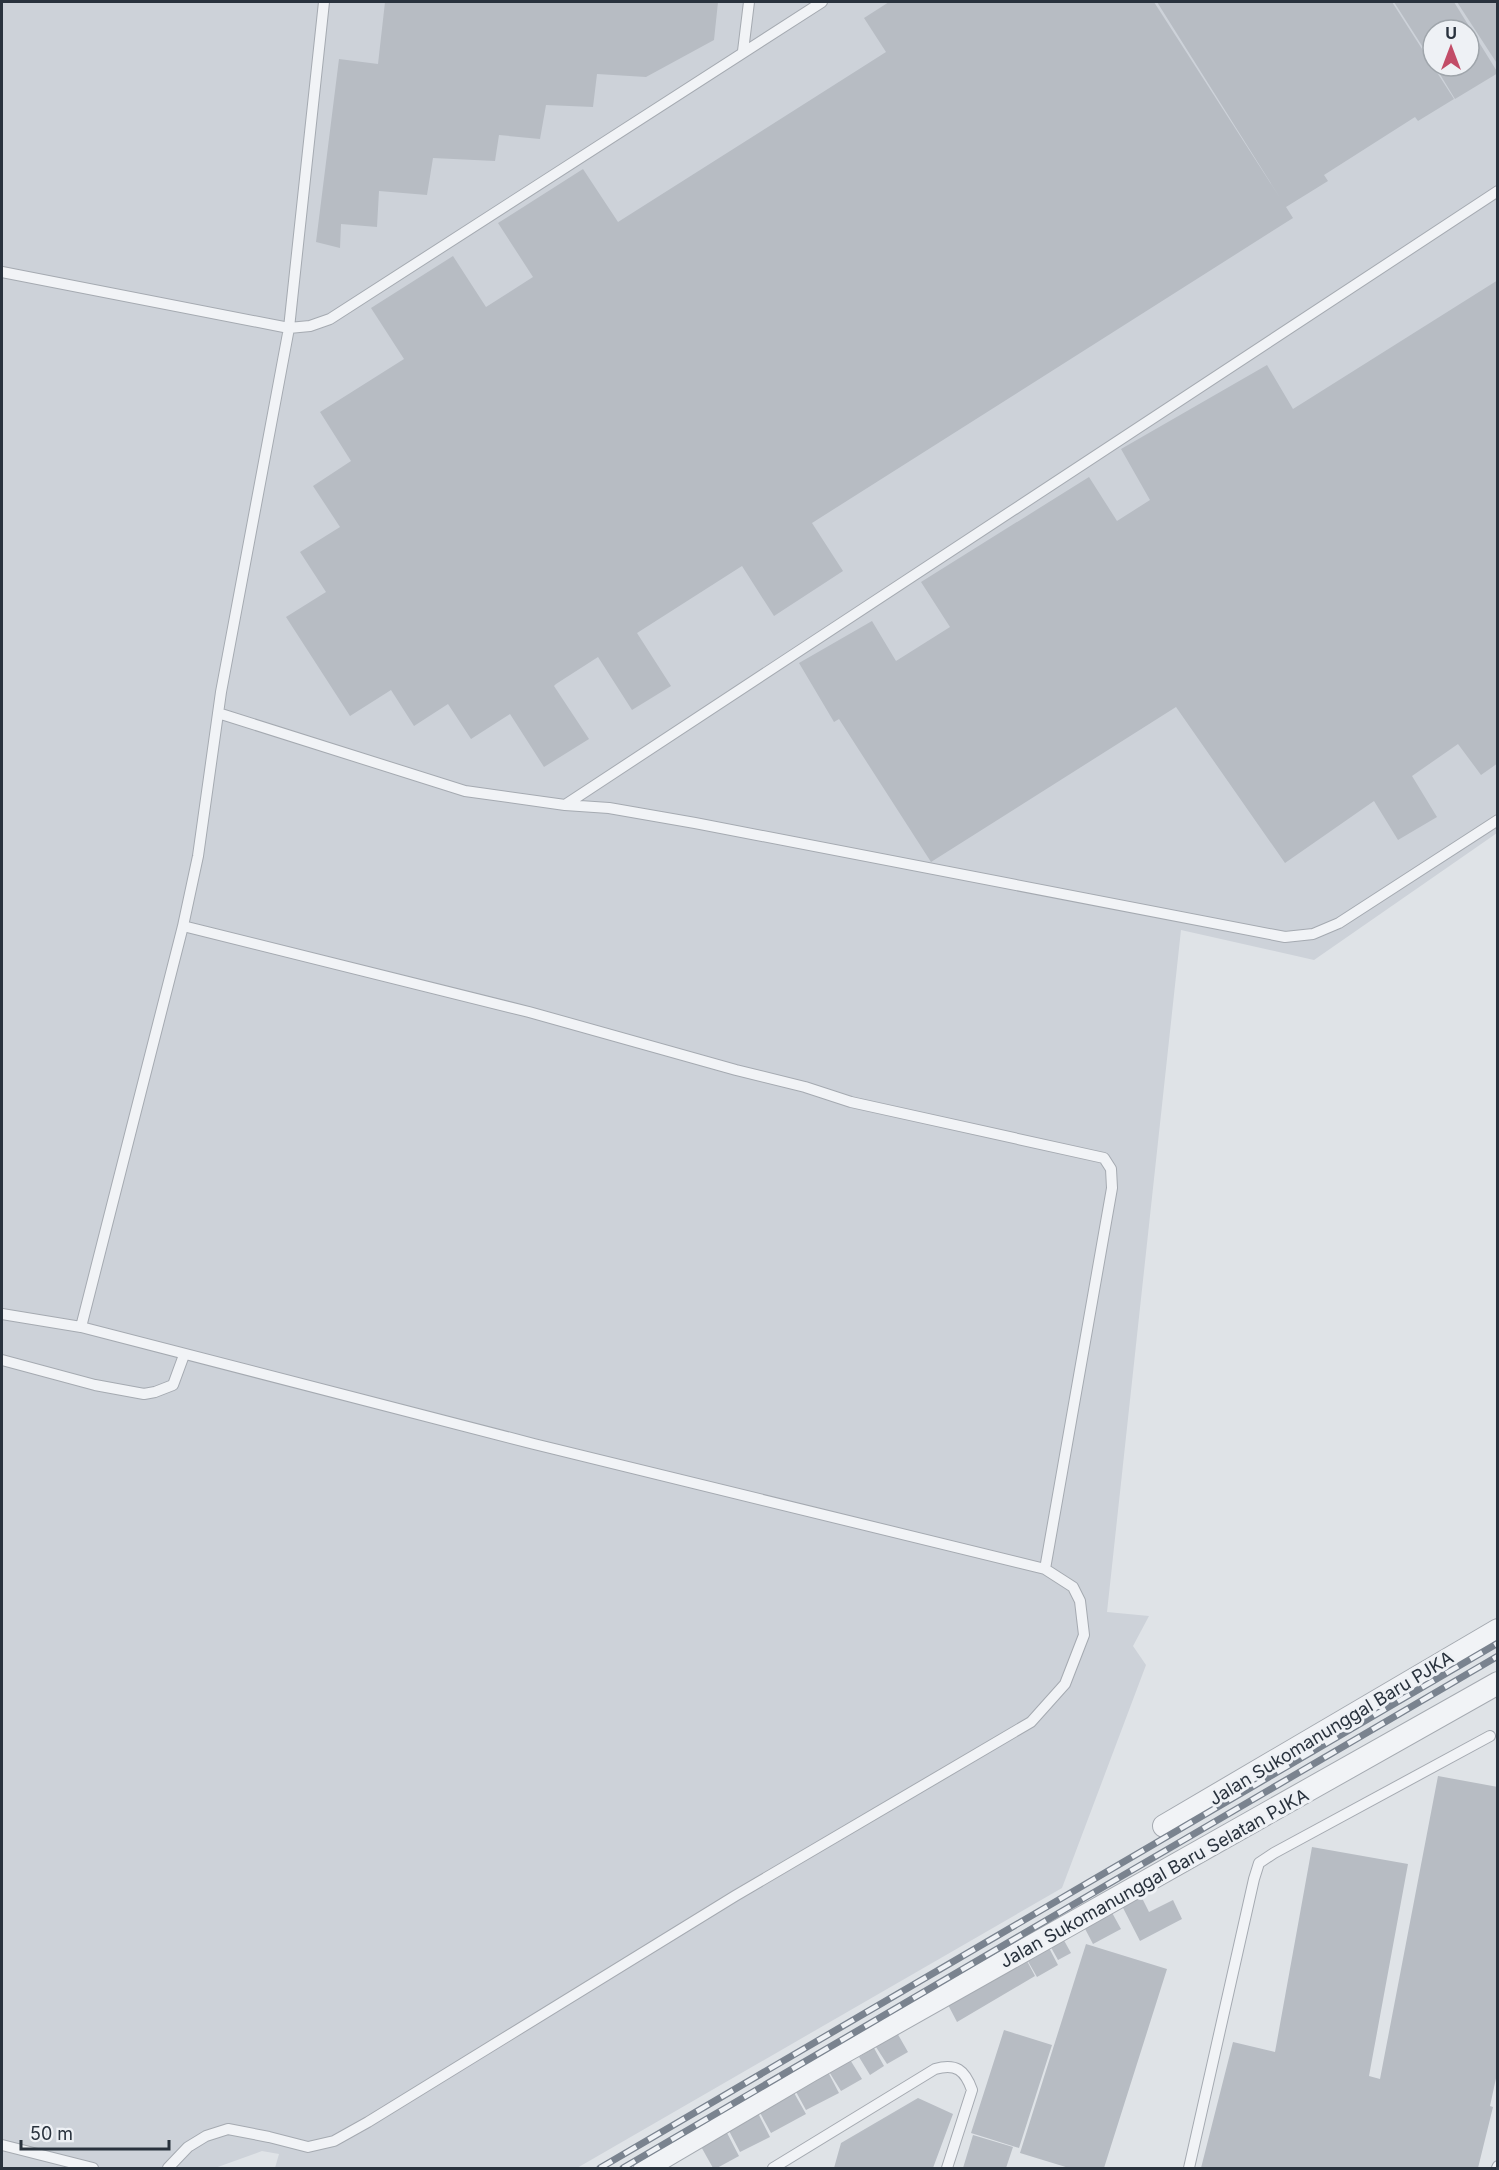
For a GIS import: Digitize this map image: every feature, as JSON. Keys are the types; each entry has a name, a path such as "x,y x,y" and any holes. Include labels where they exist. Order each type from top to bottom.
{"street":[{"name":"Jalan Sukomanunggal Baru PJKA","path":"1164,1826 1497,1630"},
{"name":"Jalan Sukomanunggal Baru Selatan PJKA","path":"645,2169 810,2071 1497,1683"}],"lane":[{"path":"81,1327 183,926 198,856 218,713 289,328 324,2"},
{"path":"743,51 749,2"},
{"path":"2,272 289,328 310,326 330,319 822,2"},
{"path":"565,805 1497,191"},
{"path":"218,713 465,791 565,805 609,808 695,823 1285,937 1313,934 1339,924 1497,820"},
{"path":"183,926 529,1012 805,1087 851,1102 1104,1158 1111,1168 1112,1188 1045,1569"},
{"path":"2,1314 81,1327 534,1444 1045,1569 1073,1587 1080,1601 1084,1635 1065,1684 1031,1722 735,1896 334,2141 308,2147 228,2129 206,2136 188,2147 168,2169"},
{"path":"2,1360 144,1394 173,1384 184,1355"},
{"path":"1189,2169 1259,1863 1490,1736"},
{"path":"773,2169 935,2069 947,2066 960,2070 968,2077 972,2090 947,2169"},
{"path":"2,2145 93,2169"}],"shaded area":[{"path":"2,2 1497,2 1497,833 1314,960 1181,930 1107,1612 1149,1616 1133,1646 1146,1665 1062,1888 577,2168 275,2168 279,2154 262,2151 215,2168 2,2168"}],"building":[{"path":"385,2 718,2 714,40 646,77 597,74 593,107 546,105 540,139 499,135 495,161 433,158 427,195 379,191 377,227 341,224 340,248 316,242 339,59 378,64"},
{"path":"889,2 1154,2 1282,201 1157,2 1392,2 1421,47 1421,78 1441,78 1454,99 1418,121 1415,117 1324,175 1328,181 1286,207 1293,218 812,523 843,571 774,616 742,566 637,633 671,686 632,710 598,657 556,684 554,686 589,739 544,767 510,714 471,739 448,704 414,726 391,690 350,716 286,617 326,592 300,552 340,527 313,486 351,461 320,412 404,359 371,308 453,256 486,307 533,277 498,223 583,169 618,222 886,52 864,18"},
{"path":"1394,2 1454,2 1464,18 1421,18 1421,44"},
{"path":"1457,2 1498,2 1498,65 1481,39 1481,18 1467,18"},
{"path":"1481,46 1498,73 1455,99 1442,78 1481,78"},
{"path":"1498,280 1498,763 1481,775 1458,744 1412,776 1437,817 1398,840 1374,801 1285,863 1176,707 931,862 839,719 834,722 799,663 872,621 896,661 950,627 921,582 1089,477 1117,521 1150,500 1121,449 1267,365 1293,409"},
{"path":"1438,1776 1498,1787 1498,2069 1490,2106 1493,2107 1478,2168 1201,2168 1233,2042 1275,2052 1312,1847 1408,1864 1369,2076 1380,2079"},
{"path":"1139,1892 1149,1912 1173,1900 1182,1919 1140,1941 1120,1902"},
{"path":"1110,1909 1121,1929 1093,1944 1082,1923"},
{"path":"1061,1935 1071,1953 1058,1960 1048,1942"},
{"path":"1047,1944 1058,1965 1037,1977 1025,1956"},
{"path":"1086,1944 1167,1969 1104,2168 1069,2168 1020,2153"},
{"path":"1026,1959 1035,1976 957,2022 946,2001"},
{"path":"1004,2030 1052,2045 1019,2148 971,2133"},
{"path":"896,2031 908,2052 887,2064 874,2044"},
{"path":"874,2048 884,2066 870,2075 859,2057"},
{"path":"849,2058 862,2079 841,2091 828,2070"},
{"path":"828,2072 839,2093 806,2110 795,2090"},
{"path":"793,2091 806,2114 771,2133 758,2109"},
{"path":"918,2098 953,2114 933,2168 834,2168 841,2143"},
{"path":"757,2111 770,2137 740,2152 727,2127"},
{"path":"725,2129 739,2156 713,2168 699,2143"},
{"path":"973,2135 1013,2147 1006,2168 963,2168"}],"railway":[{"path":"600,2168 1498,1643"},
{"path":"623,2168 1498,1656"}]}
